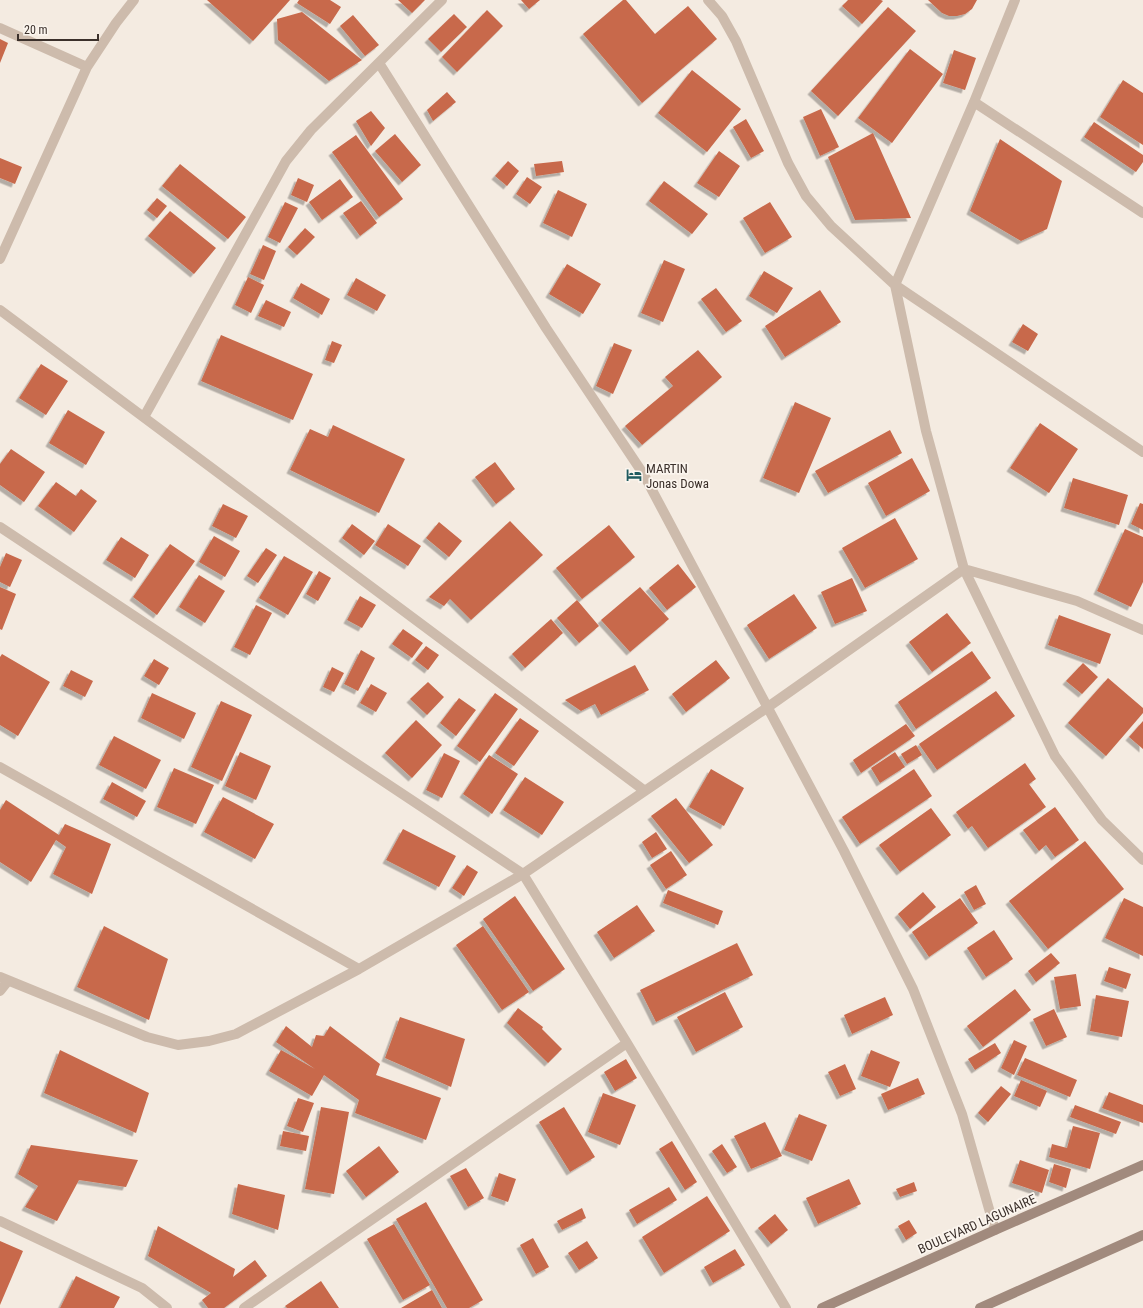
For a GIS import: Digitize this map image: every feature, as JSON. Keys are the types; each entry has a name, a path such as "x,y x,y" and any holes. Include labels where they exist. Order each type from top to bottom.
{"main road":[{"name":"BOULEVARD LAGUNAIRE","path":"822,1308 1143,1165"},
{"path":"980,1308 1143,1235"}],"street":[{"path":"0,259 87,67 116,23 134,0"},
{"path":"144,417 286,161 311,130 442,0"},
{"path":"708,0 722,16 736,41 788,163 806,196 832,226 896,285 1143,452"},
{"path":"1015,0 974,102 896,285 926,432 964,569 1055,756 1102,820 1143,860"},
{"path":"0,28 87,67"},
{"path":"379,63 546,328 644,475 768,707 844,851 913,989 962,1114 995,1230"},
{"path":"974,102 1143,213"},
{"path":"0,310 645,791"},
{"path":"0,527 523,874 627,1043 786,1308"},
{"path":"0,990 4,979 147,1038 178,1045 208,1041 236,1034 359,969 523,874 768,707 964,569"},
{"path":"964,569 1077,601 1143,630"},
{"path":"0,767 359,969"},
{"path":"244,1308 627,1043"},
{"path":"0,1221 142,1288 167,1308"}],"building":[{"path":"207,0 290,0 253,41"},
{"path":"299,0 330,0 341,7 330,24 297,3"},
{"path":"398,0 425,0 412,13"},
{"path":"521,0 540,0 529,9"},
{"path":"623,0 626,0 655,34 688,6 717,39 642,103 583,34"},
{"path":"848,0 883,1 862,24 842,6"},
{"path":"928,0 977,0 972,9 965,14 949,16 942,13"},
{"path":"888,7 916,31 838,116 811,91"},
{"path":"487,10 503,26 457,72 442,57"},
{"path":"302,12 362,60 329,81 278,40 277,19"},
{"path":"454,14 467,27 441,52 428,39"},
{"path":"353,15 379,45 365,56 340,26"},
{"path":"0,39 8,43 0,63"},
{"path":"910,49 943,74 892,143 858,118"},
{"path":"954,50 976,58 965,90 943,83"},
{"path":"692,70 741,109 707,152 658,113"},
{"path":"1123,80 1143,93 1143,145 1100,117"},
{"path":"447,92 456,102 433,121 427,110"},
{"path":"821,109 839,147 820,156 803,117"},
{"path":"371,111 385,128 371,146 356,121"},
{"path":"746,119 764,151 751,158 733,127"},
{"path":"1094,122 1143,155 1143,162 1136,172 1084,137"},
{"path":"873,133 911,218 855,220 828,157"},
{"path":"395,134 421,165 402,182 375,151"},
{"path":"356,135 403,199 379,217 332,152"},
{"path":"1000,139 1062,181 1047,229 1021,241 970,211"},
{"path":"719,151 740,166 719,197 697,183"},
{"path":"0,158 22,167 15,184 0,178"},
{"path":"508,161 519,171 507,186 495,176"},
{"path":"562,161 564,172 536,176 534,164"},
{"path":"180,164 246,217 228,239 162,186"},
{"path":"527,177 542,187 530,204 516,194"},
{"path":"298,178 314,185 307,202 291,195"},
{"path":"340,179 353,197 322,220 309,202"},
{"path":"664,181 708,214 692,234 649,201"},
{"path":"558,190 587,204 572,237 543,223"},
{"path":"157,198 167,206 157,218 147,210"},
{"path":"361,201 377,223 360,236 343,213"},
{"path":"285,202 298,208 280,243 268,237"},
{"path":"770,202 792,237 765,253 743,218"},
{"path":"170,211 216,248 194,274 148,236"},
{"path":"305,228 315,237 297,255 288,247"},
{"path":"263,245 276,251 264,280 250,274"},
{"path":"664,260 685,269 663,322 641,313"},
{"path":"567,264 601,284 583,314 549,294"},
{"path":"764,271 793,288 777,313 749,296"},
{"path":"248,277 264,285 251,313 235,305"},
{"path":"356,278 386,295 377,311 347,295"},
{"path":"301,283 330,299 322,315 293,298"},
{"path":"716,288 742,321 726,332 701,299"},
{"path":"820,290 841,322 785,357 765,326"},
{"path":"266,300 291,312 284,327 258,316"},
{"path":"1023,324 1038,334 1028,351 1012,342"},
{"path":"221,335 313,374 293,420 201,381"},
{"path":"332,341 342,345 334,363 325,360"},
{"path":"614,343 632,350 613,394 596,386"},
{"path":"698,350 722,377 642,445 625,426 673,386 665,377"},
{"path":"41,364 68,381 46,415 19,398"},
{"path":"795,402 831,418 799,493 763,478"},
{"path":"68,410 105,432 86,465 49,443"},
{"path":"1040,423 1078,449 1049,493 1010,468"},
{"path":"333,425 405,459 379,513 290,470 310,429 328,437"},
{"path":"890,430 902,453 828,493 815,471"},
{"path":"11,449 45,472 24,502 0,485 0,464"},
{"path":"912,458 930,491 886,516 868,483"},
{"path":"495,462 515,489 496,504 475,477"},
{"path":"1073,478 1128,495 1119,525 1064,508"},
{"path":"56,482 76,496 81,489 97,501 74,532 38,506"},
{"path":"1140,503 1143,504 1143,530 1131,524"},
{"path":"223,504 248,516 236,538 212,526"},
{"path":"895,518 918,559 865,588 842,548"},
{"path":"510,521 543,555 471,620 450,599 444,606 429,597"},
{"path":"439,522 462,541 449,557 426,538"},
{"path":"352,524 375,541 364,555 342,538"},
{"path":"388,524 421,546 408,566 375,545"},
{"path":"609,525 635,557 582,599 556,568"},
{"path":"1125,529 1143,537 1143,582 1131,607 1097,591"},
{"path":"214,536 240,551 225,577 199,562"},
{"path":"121,537 149,555 135,578 106,560"},
{"path":"170,544 195,561 157,615 133,597"},
{"path":"266,548 277,555 258,583 247,576"},
{"path":"6,553 22,560 10,587 0,582 0,567"},
{"path":"284,556 313,572 288,615 259,598"},
{"path":"678,564 696,587 667,610 649,588"},
{"path":"319,571 331,578 318,601 306,594"},
{"path":"199,575 225,591 205,623 179,607"},
{"path":"852,578 867,611 835,624 821,592"},
{"path":"0,587 16,594 2,630 0,629"},
{"path":"640,587 669,619 630,652 601,620"},
{"path":"794,594 817,628 769,659 747,625"},
{"path":"360,596 376,605 362,628 347,620"},
{"path":"577,600 599,626 579,643 557,618"},
{"path":"256,605 272,613 250,655 234,647"},
{"path":"947,613 971,643 932,672 909,642"},
{"path":"1059,615 1111,634 1100,664 1048,645"},
{"path":"551,619 563,633 525,668 512,654"},
{"path":"403,629 423,643 412,658 392,644"},
{"path":"426,646 439,655 428,670 415,660"},
{"path":"361,650 375,658 358,691 344,684"},
{"path":"972,651 991,678 916,729 898,702"},
{"path":"2,654 50,682 18,736 0,725 0,657"},
{"path":"154,659 169,668 159,685 144,676"},
{"path":"716,660 730,678 686,712 672,694"},
{"path":"1083,663 1098,677 1082,694 1066,681"},
{"path":"635,665 649,690 601,715 595,704 581,711 565,700"},
{"path":"332,667 344,673 334,692 323,687"},
{"path":"71,670 93,681 85,697 63,686"},
{"path":"1108,678 1143,708 1143,713 1106,756 1068,723"},
{"path":"428,682 444,697 427,715 410,699"},
{"path":"371,684 387,693 376,712 360,703"},
{"path":"996,691 1015,716 937,770 919,744"},
{"path":"152,693 196,713 184,739 141,718"},
{"path":"495,693 518,709 480,762 457,746"},
{"path":"459,698 476,710 456,736 440,723"},
{"path":"221,701 252,715 222,781 191,767"},
{"path":"520,718 539,731 514,766 495,753"},
{"path":"416,720 442,745 412,778 385,753"},
{"path":"1143,721 1143,749 1129,737"},
{"path":"906,724 915,736 861,773 853,760"},
{"path":"114,736 161,760 146,789 99,765"},
{"path":"916,745 922,755 907,764 901,754"},
{"path":"240,752 271,766 256,800 225,786"},
{"path":"895,752 905,767 880,783 871,768"},
{"path":"444,753 460,761 442,798 426,790"},
{"path":"489,755 518,774 492,814 463,794"},
{"path":"1025,763 1036,779 1029,784 1046,807 988,848 972,826 968,829 956,812"},
{"path":"174,768 214,785 196,824 157,807"},
{"path":"711,769 744,788 724,826 689,807"},
{"path":"914,769 932,796 860,844 842,817"},
{"path":"525,777 564,802 542,835 503,810"},
{"path":"112,782 146,801 137,817 103,799"},
{"path":"223,797 274,824 255,859 204,832"},
{"path":"676,798 713,845 689,863 651,816"},
{"path":"6,800 59,835 65,824 111,844 92,894 53,874 66,847 56,840 31,882 0,862 0,810"},
{"path":"1055,807 1079,840 1055,857 1046,845 1039,851 1023,830"},
{"path":"931,808 951,835 900,872 879,845"},
{"path":"403,829 456,856 439,887 386,860"},
{"path":"656,832 667,849 652,858 642,842"},
{"path":"1085,841 1124,889 1048,949 1009,901"},
{"path":"671,851 687,875 666,889 650,865"},
{"path":"467,865 478,872 464,896 452,888"},
{"path":"976,885 986,904 974,910 964,892"},
{"path":"668,890 723,911 718,925 663,903"},
{"path":"923,892 936,907 910,929 898,914"},
{"path":"515,896 565,969 533,991 483,919"},
{"path":"960,898 978,923 929,957 912,932"},
{"path":"1124,898 1143,907 1143,956 1105,938"},
{"path":"637,905 655,931 614,958 597,932"},
{"path":"104,926 168,959 149,1020 77,987"},
{"path":"483,926 529,992 502,1010 456,945"},
{"path":"994,930 1013,959 986,977 967,948"},
{"path":"737,943 753,975 656,1022 640,990"},
{"path":"1051,953 1060,963 1036,982 1028,971"},
{"path":"1109,967 1131,974 1126,989 1104,981"},
{"path":"1076,974 1081,1006 1060,1009 1054,977"},
{"path":"1015,989 1031,1010 983,1047 967,1026"},
{"path":"725,992 743,1027 696,1052 677,1017"},
{"path":"1096,995 1129,1001 1122,1037 1090,1031"},
{"path":"885,997 893,1015 852,1034 844,1015"},
{"path":"518,1008 543,1027 542,1029 562,1049 548,1063 507,1023"},
{"path":"1054,1009 1067,1037 1046,1046 1033,1019"},
{"path":"400,1017 465,1039 451,1087 385,1058"},
{"path":"286,1026 312,1047 316,1035 324,1036 330,1026 380,1064 376,1075 441,1098 426,1140 355,1113 359,1100 324,1075 312,1096 269,1071 281,1050 315,1069 276,1042"},
{"path":"1014,1040 1027,1046 1014,1075 1001,1068"},
{"path":"995,1043 1001,1053 975,1070 968,1059"},
{"path":"60,1050 149,1093 136,1133 44,1093"},
{"path":"871,1050 900,1062 890,1087 861,1076"},
{"path":"1025,1058 1077,1080 1070,1097 1017,1075"},
{"path":"626,1059 637,1078 615,1091 604,1072"},
{"path":"845,1064 856,1089 840,1096 828,1072"},
{"path":"918,1078 925,1094 888,1110 881,1094"},
{"path":"1021,1080 1047,1091 1040,1107 1014,1096"},
{"path":"1001,1086 1011,1094 988,1122 978,1113"},
{"path":"1109,1092 1143,1105 1143,1123 1102,1108"},
{"path":"603,1093 636,1105 620,1145 588,1132"},
{"path":"298,1098 314,1103 303,1132 287,1126"},
{"path":"1075,1105 1121,1122 1116,1134 1070,1117"},
{"path":"321,1107 349,1112 334,1194 305,1189"},
{"path":"564,1107 595,1157 570,1172 539,1122"},
{"path":"799,1114 827,1125 812,1161 784,1150"},
{"path":"765,1122 782,1156 751,1169 734,1136"},
{"path":"1073,1126 1100,1133 1090,1169 1049,1157 1052,1144 1067,1148"},
{"path":"283,1131 309,1136 306,1151 280,1146"},
{"path":"672,1141 697,1182 685,1190 659,1149"},
{"path":"722,1144 737,1167 727,1173 712,1151"},
{"path":"31,1145 138,1160 126,1187 79,1180 57,1221 25,1207 38,1186 18,1174"},
{"path":"379,1146 399,1172 366,1197 346,1171"},
{"path":"1020,1160 1049,1170 1042,1193 1012,1183"},
{"path":"1054,1164 1071,1169 1066,1188 1049,1182"},
{"path":"466,1168 484,1198 468,1207 450,1176"},
{"path":"499,1173 516,1179 508,1202 491,1196"},
{"path":"849,1179 861,1204 818,1224 806,1198"},
{"path":"914,1182 917,1191 900,1197 896,1189"},
{"path":"238,1184 285,1195 278,1230 232,1214"},
{"path":"669,1187 677,1200 637,1224 629,1210"},
{"path":"707,1196 730,1231 664,1273 642,1237"},
{"path":"426,1202 483,1300 469,1308 447,1308 396,1219"},
{"path":"582,1208 586,1218 562,1230 557,1221"},
{"path":"775,1214 788,1230 771,1244 758,1228"},
{"path":"909,1220 917,1233 906,1240 898,1226"},
{"path":"394,1224 430,1285 403,1300 367,1239"},
{"path":"158,1226 235,1269 233,1277 255,1260 267,1276 224,1308 208,1308 202,1300 211,1293 148,1256"},
{"path":"533,1238 549,1267 536,1274 520,1245"},
{"path":"0,1241 23,1251 0,1305"},
{"path":"587,1241 598,1258 579,1270 568,1253"},
{"path":"735,1249 745,1265 713,1283 704,1267"},
{"path":"76,1276 120,1297 114,1308 60,1308"},
{"path":"321,1281 339,1308 287,1308 285,1306"},
{"path":"432,1290 442,1308 401,1308"}],"place":[{"name":"MARTIN Jonas Dowa","path":"634,475"}]}
